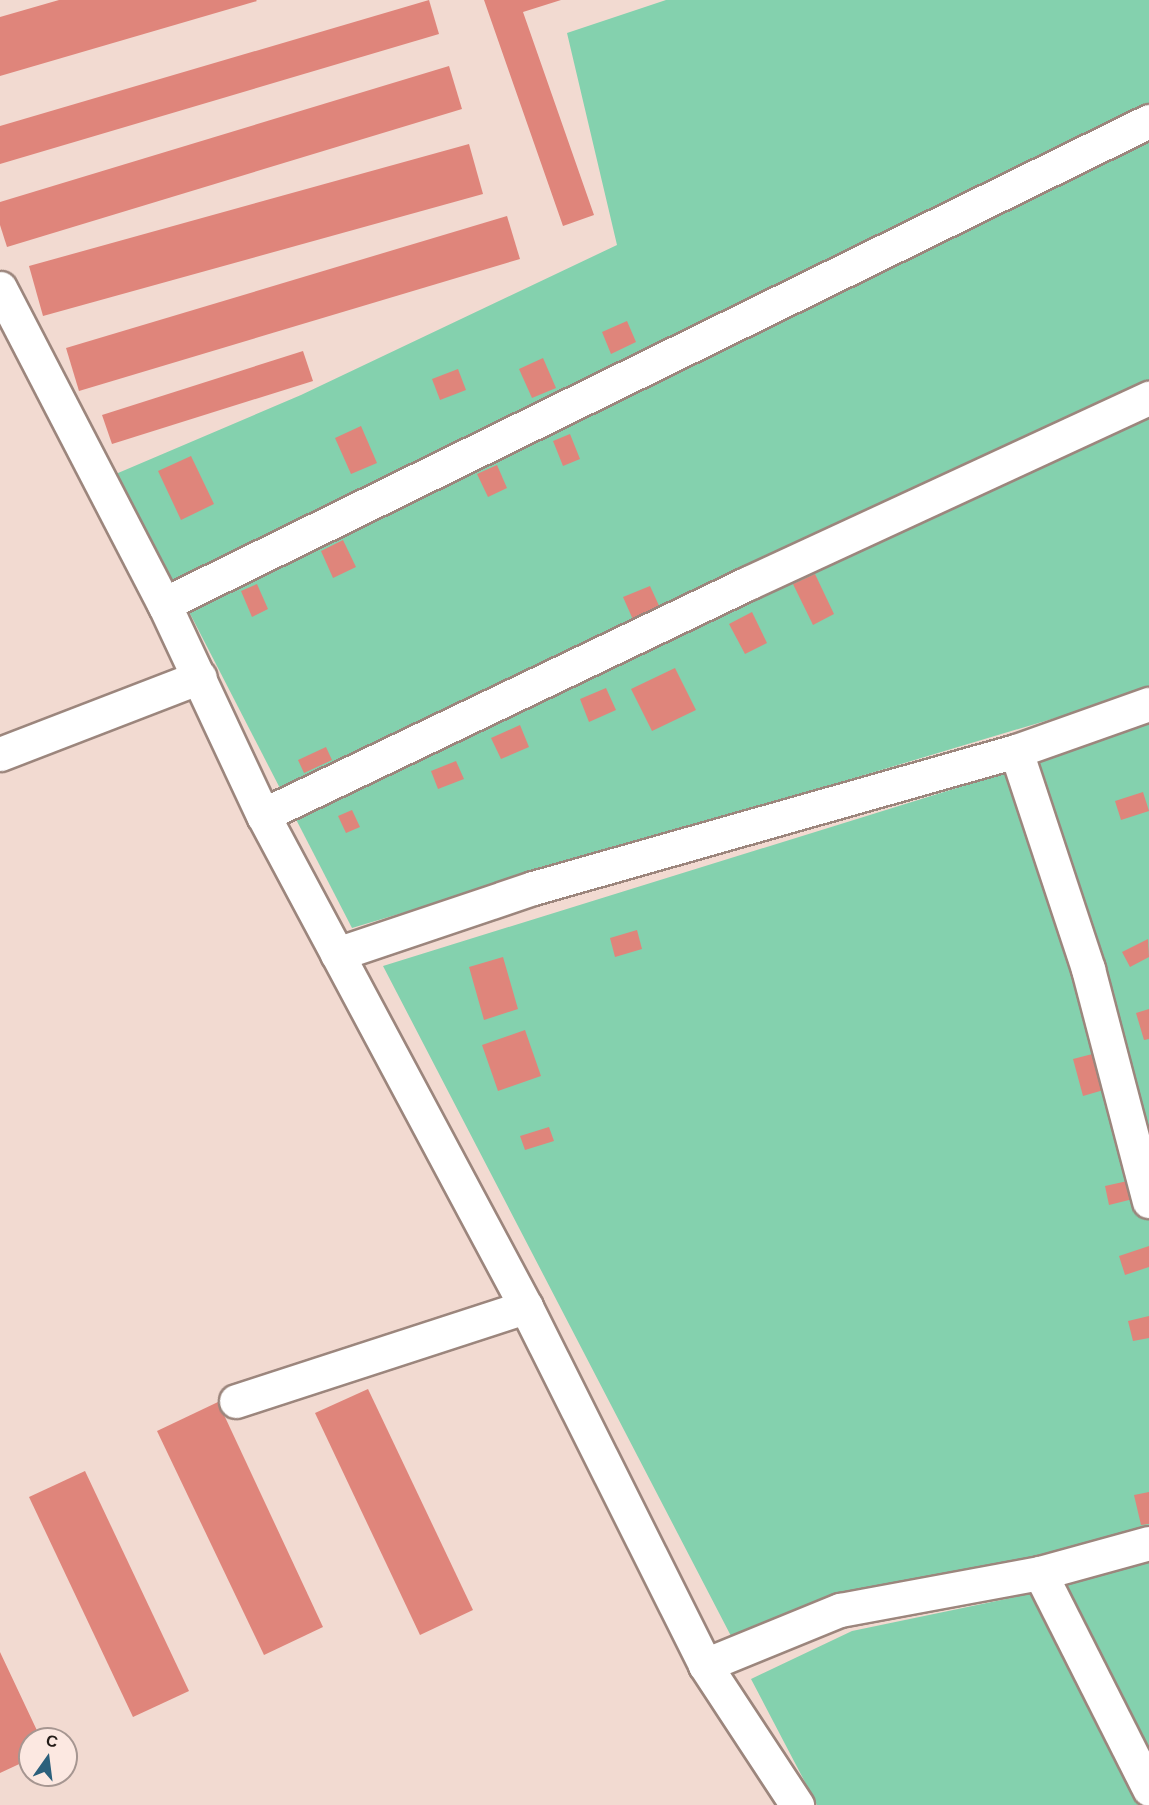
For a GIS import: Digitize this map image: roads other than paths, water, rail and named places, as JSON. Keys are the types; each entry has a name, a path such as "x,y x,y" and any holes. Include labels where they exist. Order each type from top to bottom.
{"street":[{"path":"164,604 1149,121"},
{"path":"0,288 164,604 263,814 525,1307 705,1665 797,1805"},
{"path":"263,814 748,583 1149,398"},
{"path":"0,754 200,677"},
{"path":"337,954 533,888 1016,751 1149,704"},
{"path":"1016,751 1088,969 1149,1201"},
{"path":"236,1401 525,1307"},
{"path":"705,1665 840,1610 1040,1573 1149,1544"},
{"path":"1040,1573 1149,1789"}]}
